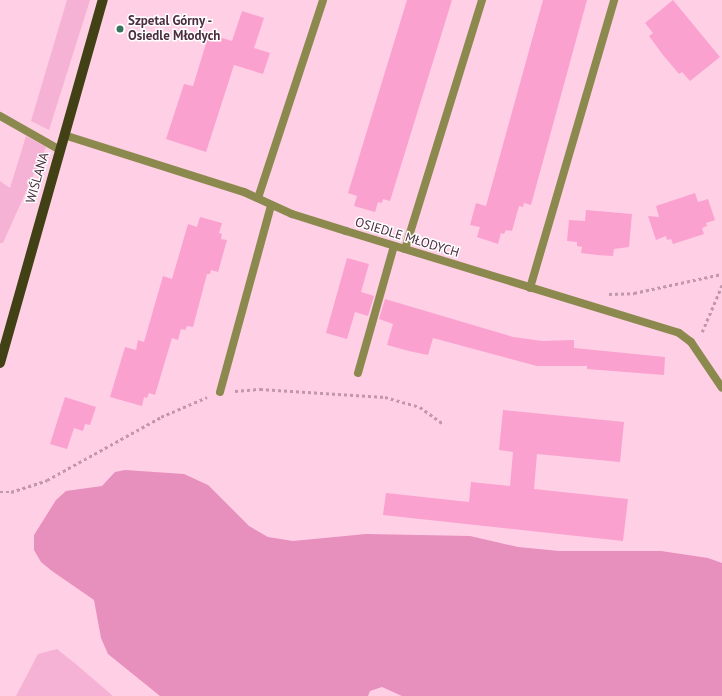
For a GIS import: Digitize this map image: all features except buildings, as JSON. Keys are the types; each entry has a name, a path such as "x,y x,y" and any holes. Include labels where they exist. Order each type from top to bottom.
{"main road":[{"name":"WIŚLANA","path":"0,364 103,0"}],"lane":[{"path":"258,198 322,0"},
{"path":"405,250 482,0"},
{"path":"530,288 614,0"},
{"path":"0,116 60,150"},
{"name":"OSIEDLE MŁODYCH","path":"64,135 258,198 271,206 405,250 679,333 691,342 722,388"},
{"path":"220,392 271,206"},
{"path":"358,373 394,246"}],"path":[{"path":"604,295 634,293 722,274"},
{"path":"691,342 698,340 722,286"},
{"path":"0,492 12,492 47,480 161,417 220,392 260,389 385,396 420,407 444,424"}],"shaded area":[{"path":"67,0 90,0 49,130 31,121"},
{"path":"26,136 46,147 3,243 0,243 0,181 10,188"},
{"path":"125,470 184,474 208,485 249,526 268,537 293,541 366,534 470,536 518,547 559,551 661,551 708,558 722,563 722,696 402,696 382,687 370,691 368,696 160,696 108,654 101,638 94,600 41,562 34,550 34,535 56,500 66,491 102,486 115,472"},
{"path":"57,649 113,696 16,696 38,654"}],"place":[{"name":"Szpetal Górny - Osiedle Młodych","path":"120,29"}]}
